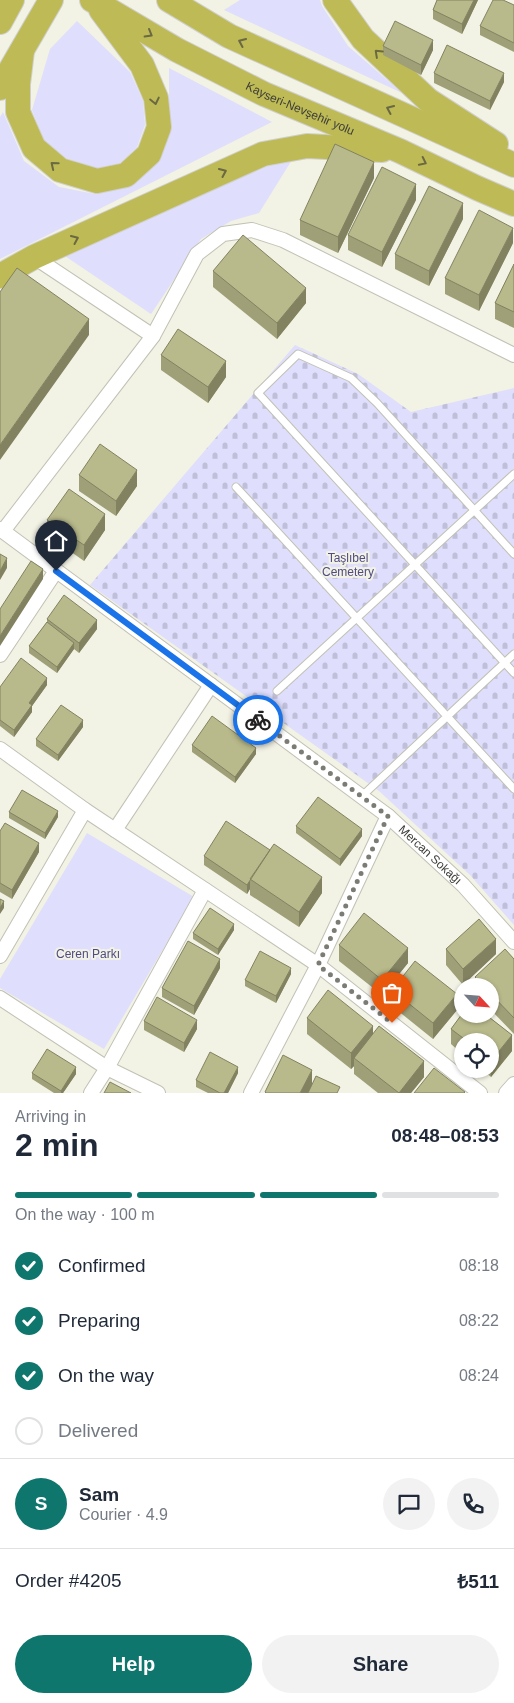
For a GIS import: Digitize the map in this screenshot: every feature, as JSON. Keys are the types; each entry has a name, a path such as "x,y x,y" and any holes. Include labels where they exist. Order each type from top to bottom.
{"highway":[{"path":"0,22 12,0"},
{"path":"22,51 18,84 18,112 34,148 60,170 96,181 126,175 148,154 159,127 156,98 142,65 93,0"},
{"name":"Kayseri-Nevşehir yolu","path":"93,0 177,50 264,94 400,150 514,204"},
{"path":"169,0 229,36 514,166"},
{"path":"335,0 363,39 428,100 514,156"},
{"path":"0,88 47,6"},
{"path":"0,276 27,260 263,154 307,146 400,150"},
{"path":"0,289 27,260"}],"street":[{"path":"2,530 153,336 197,254 223,234 252,230 283,240 514,355"},
{"path":"27,260 153,336"},
{"name":"Mercan Sokağı","path":"2,530 388,816 463,885 514,942"},
{"path":"0,654 56,571"},
{"path":"115,830 211,685"},
{"path":"0,749 84,810 318,965 480,1093"},
{"path":"0,956 84,810"},
{"path":"252,1093 318,965 388,816"},
{"path":"91,1093 107,1068 205,890"},
{"path":"0,998 107,1068 158,1093"},
{"path":"506,1093 514,1084"}],"lane":[{"path":"514,554 351,378 298,354 258,393 514,673"},
{"path":"277,691 514,474"},
{"path":"236,486 514,789"},
{"path":"362,796 514,654"}],"green space":[{"path":"240,0 320,0 348,46 402,93 224,10"},
{"path":"77,21 130,72 143,101 145,125 137,147 120,163 97,168 66,158 44,140 32,110 50,49"},
{"path":"169,68 272,122 0,259 0,117 3,112 24,161 59,187 95,194 123,186 165,133 169,98"},
{"path":"295,155 259,213 231,221 201,239 151,314 59,252 265,158"},
{"name":"Taşlıbel Cemetery","path":"295,345 358,374 411,412 514,388 514,925 470,875 379,791 90,585"},
{"name":"Ceren Parkı","path":"87,833 194,897 104,1049 0,988 0,979"}],"building":[{"path":"437,0 474,0 462,24 433,10"},
{"path":"493,0 503,0 514,5 514,43 480,26"},
{"path":"395,21 433,40 421,65 383,46"},
{"path":"447,45 504,73 490,101 434,73"},
{"path":"335,144 374,162 338,237 300,220"},
{"path":"382,167 416,184 382,252 348,235"},
{"path":"429,186 463,203 429,271 395,254"},
{"path":"479,210 513,228 479,295 445,278"},
{"path":"243,235 306,288 277,323 213,271"},
{"path":"514,264 514,312 495,303"},
{"path":"17,268 89,319 0,445 0,292"},
{"path":"178,329 226,361 208,387 161,355"},
{"path":"100,444 137,470 116,501 79,475"},
{"path":"69,489 105,514 84,545 47,520"},
{"path":"0,554 7,558 0,571"},
{"path":"31,561 43,569 0,636 0,609"},
{"path":"64,595 97,620 79,643 47,619"},
{"path":"47,622 74,643 57,667 29,646"},
{"path":"21,658 47,678 29,703 32,705 14,730 0,720 0,687"},
{"path":"61,705 83,720 58,755 36,739"},
{"path":"212,716 256,748 235,777 192,745"},
{"path":"22,790 58,811 45,833 9,812"},
{"path":"318,797 362,829 340,859 296,826"},
{"path":"226,821 270,850 247,885 204,856"},
{"path":"5,823 39,843 12,890 0,883 0,831"},
{"path":"274,844 322,877 299,912 250,879"},
{"path":"0,899 4,901 0,908"},
{"path":"210,908 234,924 218,949 193,933"},
{"path":"364,913 408,948 382,980 339,945"},
{"path":"479,919 496,939 463,969 446,949"},
{"path":"188,941 220,959 194,1006 162,988"},
{"path":"505,949 514,959 514,1018 499,1002 499,978 475,977"},
{"path":"260,951 291,968 276,996 245,980"},
{"path":"415,961 454,992 454,998 433,1023 392,990"},
{"path":"328,990 373,1026 351,1053 307,1018"},
{"path":"157,997 197,1020 184,1043 144,1021"},
{"path":"455,1023 497,1023 512,1035 499,1051 499,1033 456,1033 451,1029"},
{"path":"379,1026 424,1061 399,1093 354,1058"},
{"path":"47,1049 76,1067 61,1091 32,1073"},
{"path":"210,1052 238,1067 224,1093 220,1093 196,1080"},
{"path":"283,1055 312,1070 300,1093 266,1093 265,1092"},
{"path":"434,1068 465,1092 414,1093"},
{"path":"316,1076 340,1087 337,1093 308,1093"},
{"path":"110,1082 131,1093 104,1093"}],"way so far":[{"path":"258,720 388,816 318,965 392,1023"}],"route":[{"path":"56,571 258,720"}]}
